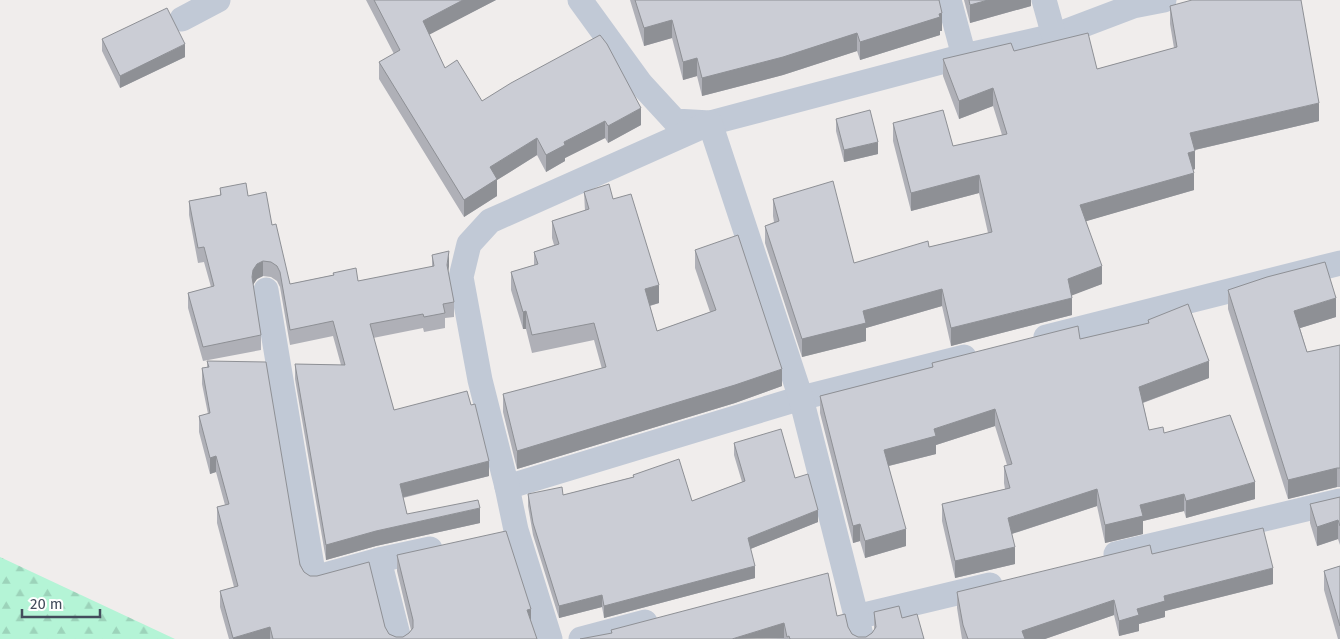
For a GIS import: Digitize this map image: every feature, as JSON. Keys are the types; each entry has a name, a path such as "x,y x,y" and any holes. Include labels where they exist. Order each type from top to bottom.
{"street":[{"path":"182,19 218,0"},
{"path":"580,0 641,84 675,121 710,123"},
{"path":"949,0 964,56"},
{"path":"1044,0 1054,36"},
{"path":"550,639 506,532 507,486 480,380 461,277 469,244 490,220 710,123 964,56 1054,36 1133,3 1164,0"},
{"path":"710,123 801,398 836,572 859,628 1011,580"},
{"path":"1022,342 1340,264"},
{"path":"266,290 314,578 379,560 448,545"},
{"path":"507,486 801,398 984,352"},
{"path":"1098,559 1340,500"},
{"path":"379,560 399,639"},
{"path":"581,639 666,617"}],"green space":[{"path":"0,557 175,639 0,639"}],"building":[{"path":"374,0 463,0 423,21 445,68 457,60 482,101 511,83 600,35 607,44 641,108 608,126 605,121 564,142 565,145 546,155 537,138 490,167 497,179 464,200 379,62 400,50"},
{"path":"635,0 939,0 942,13 939,14 940,17 860,42 857,33 783,57 702,78 697,58 683,62 672,20 644,28"},
{"path":"969,0 988,0 970,5"},
{"path":"1192,0 1301,0 1319,103 1190,133 1195,151 1188,153 1194,173 1080,205 1102,266 1068,279 1072,298 951,328 942,289 863,311 866,323 802,339 765,226 779,221 773,199 833,181 854,263 928,241 929,247 992,232 979,175 911,193 893,123 943,110 953,146 1007,134 993,88 959,101 943,59 1011,43 1014,51 1088,33 1097,69 1177,47 1170,6"},
{"path":"167,8 185,44 120,76 102,39"},
{"path":"870,110 878,142 844,150 836,119"},
{"path":"246,183 248,196 266,192 272,225 276,224 290,284 334,275 333,273 356,268 358,281 434,266 432,255 449,251 447,265 454,302 443,304 445,313 424,317 423,314 370,324 394,410 467,391 471,405 475,404 489,461 400,484 407,514 478,500 480,508 376,531 326,545 295,364 345,365 333,321 290,330 280,272 277,266 271,262 263,261 257,264 253,270 252,277 261,335 203,347 188,293 214,286 204,247 198,248 189,201 221,195 220,188"},
{"path":"609,184 613,199 631,194 659,285 645,289 657,331 716,310 695,250 738,235 782,369 517,451 503,394 606,367 594,323 532,335 526,311 523,312 511,272 538,264 534,252 559,244 552,221 589,209 584,192"},
{"path":"1325,262 1336,298 1294,311 1307,352 1340,345 1340,468 1288,480 1228,290 1267,277"},
{"path":"1188,304 1209,361 1139,387 1149,430 1163,427 1164,433 1230,415 1255,482 1186,501 1184,494 1140,505 1143,516 1105,525 1097,489 1008,518 1015,547 955,561 942,504 1010,488 1004,466 1012,464 995,409 934,429 936,436 884,450 906,529 865,541 860,524 853,526 820,396 933,367 932,363 1078,326 1080,339 1149,323 1148,320"},
{"path":"207,361 266,362 300,565 304,572 310,576 317,576 369,562 385,627 389,634 403,637 413,628 413,620 397,555 506,531 531,609 527,610 537,639 273,639 270,627 233,638 220,591 238,586 217,507 229,504 216,456 210,458 199,416 210,413 202,368 209,367"},
{"path":"781,429 795,478 808,474 818,510 748,538 755,566 604,606 602,595 559,606 533,523 528,494 562,487 563,495 634,477 633,475 679,459 692,501 745,481 734,443"},
{"path":"1340,497 1340,526 1338,520 1317,527 1310,504"},
{"path":"1263,528 1273,568 1164,596 1165,601 1137,609 1139,615 1119,621 1114,600 1022,631 1025,639 968,639 963,625 957,592 1150,545 1152,554"},
{"path":"1340,566 1340,626 1324,571"},
{"path":"828,573 837,616 845,614 852,634 858,637 866,637 876,627 874,612 899,606 902,618 917,614 924,639 790,639 789,636 787,637 784,623 732,639 580,639 612,633 611,630"}]}
